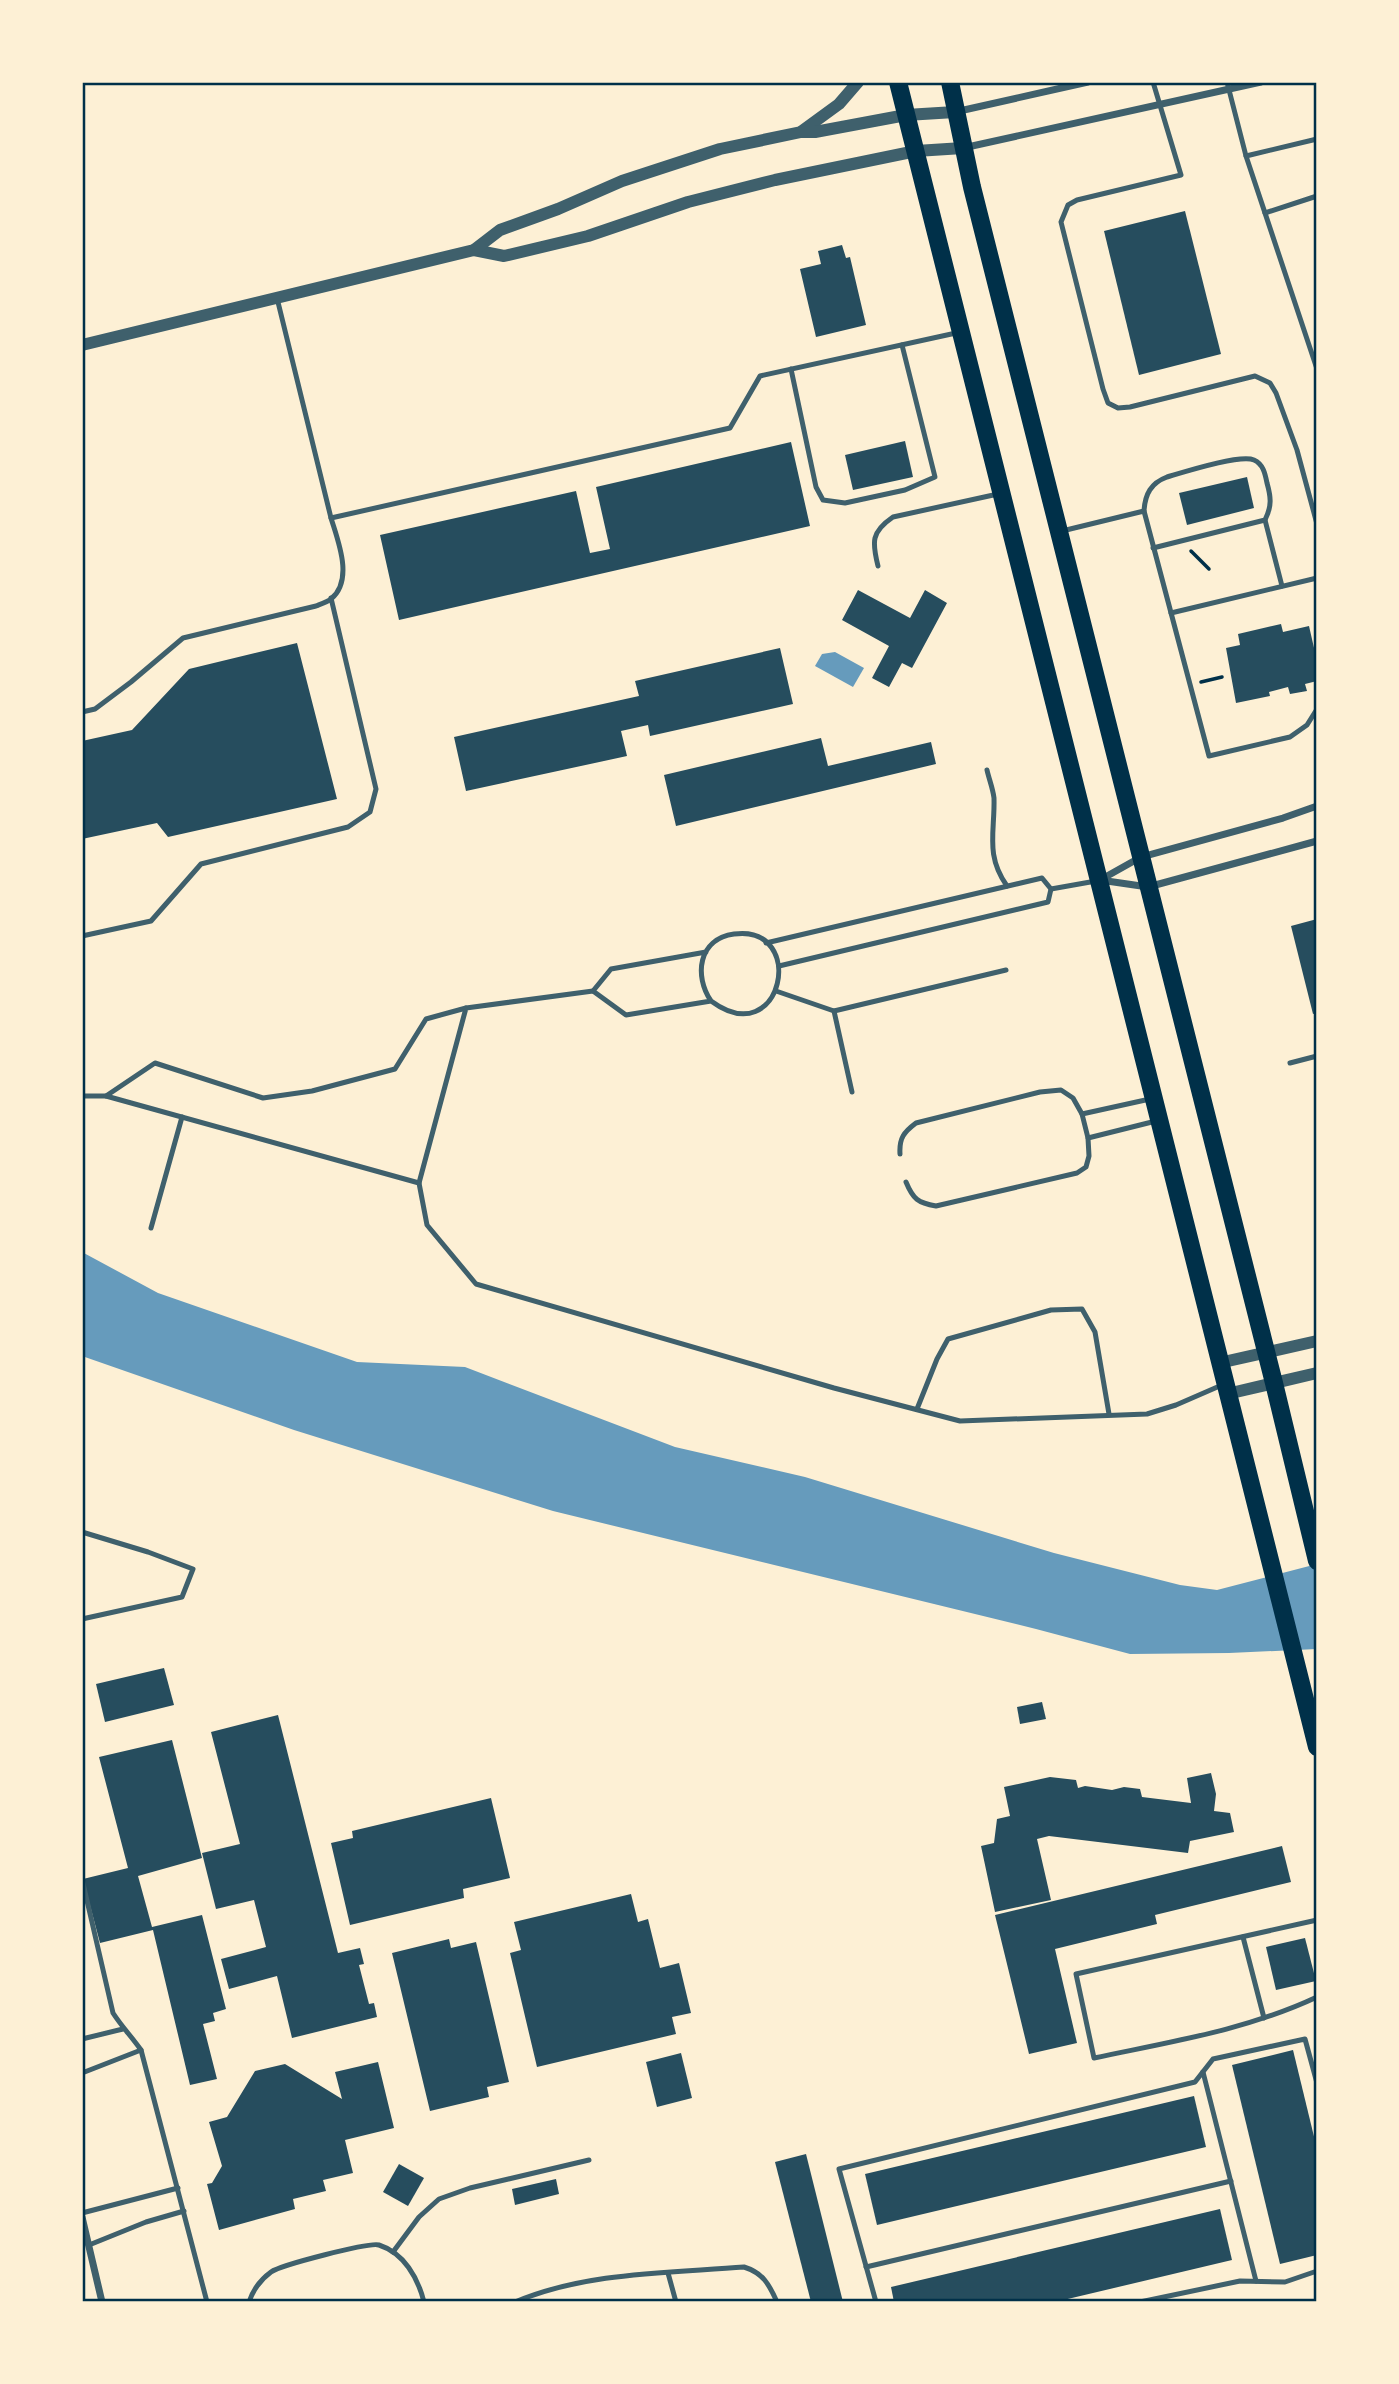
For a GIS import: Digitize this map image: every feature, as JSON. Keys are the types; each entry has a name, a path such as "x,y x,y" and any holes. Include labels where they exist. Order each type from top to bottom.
{"main road":[{"path":"898,82 1317,1747"},
{"path":"950,82 963,148 1316,1557"}],"street":[{"path":"801,132 839,104 858,82"},
{"path":"82,345 474,250 500,230 558,209 622,181 720,149 801,132 815,132 906,115 955,112 1088,82"},
{"path":"474,250 504,256 588,236 688,202 788,177 916,151 963,148 1158,105 1228,86 1261,82"},
{"path":"1099,880 1141,857 1317,806"},
{"path":"1099,880 1148,887 1317,841"},
{"path":"1219,1363 1317,1341"},
{"path":"1226,1389 1274,1383 1317,1373"},
{"path":"82,2215 102,2302"}],"lane":[{"path":"1153,82 1181,175 1077,200 1068,205 1061,222 1108,403 1118,408 1130,407 1255,376 1264,379 1276,393 1297,450 1317,524"},
{"path":"1228,86 1246,156 1317,369"},
{"path":"1246,156 1317,139"},
{"path":"1265,213 1317,196"},
{"path":"82,712 95,709 113,696 183,638 316,606 331,598 338,589 342,574 342,556 277,298"},
{"path":"331,518 730,428 760,376 961,332"},
{"path":"791,369 816,487 823,500 845,503 905,490 935,477 902,345"},
{"path":"1282,586 1265,520 1271,499 1261,464 1247,458 1167,477 1156,481 1149,489 1143,511 1209,756 1290,737 1301,732 1317,709"},
{"path":"878,566 874,538 882,524 893,517 1002,493"},
{"path":"1059,532 1143,511"},
{"path":"1153,548 1265,520"},
{"path":"1171,613 1317,578"},
{"path":"82,936 151,921 201,864 348,827 370,812 376,789 331,598"},
{"path":"987,770 994,795 992,851 997,872 1007,886"},
{"path":"766,943 1042,878 1051,889"},
{"path":"1051,889 1099,880"},
{"path":"779,966 1048,902 1051,889"},
{"path":"741,933 766,943 775,953 780,979 768,1002 746,1013 734,1013 711,1002 704,991 701,965 706,952 715,942 727,935 741,933"},
{"path":"106,1096 155,1063 263,1098 312,1091 395,1069 426,1019 466,1008 593,991 611,969 706,952"},
{"path":"776,991 834,1011 1006,970"},
{"path":"593,991 626,1016 711,1002"},
{"path":"466,1008 419,1183 427,1225 476,1284 834,1388 960,1421 1147,1414 1226,1389"},
{"path":"834,1011 852,1092"},
{"path":"1290,1063 1317,1056"},
{"path":"900,1154 904,1132 916,1123 1040,1092 1062,1090 1073,1098 1082,1114 1088,1138 1089,1156 1086,1167 1077,1173 936,1206 921,1203 912,1197 906,1182"},
{"path":"82,1096 106,1096 419,1183"},
{"path":"1082,1114 1153,1099"},
{"path":"151,1228 182,1117"},
{"path":"1088,1138 1159,1121"},
{"path":"917,1409 948,1339 1051,1310 1082,1309 1095,1332 1110,1415"},
{"path":"82,1532 193,1569 182,1597 82,1619"},
{"path":"82,1879 113,2013 141,2050 207,2302"},
{"path":"1317,1920 1076,1974 1094,2058 1202,2035 1283,2013 1317,1997"},
{"path":"1244,1937 1264,2018"},
{"path":"82,2039 123,2029"},
{"path":"876,2302 839,2169 1195,2082 1213,2059 1305,2039 1317,2083"},
{"path":"82,2073 141,2050"},
{"path":"1203,2072 1256,2281"},
{"path":"393,2252 419,2217 439,2199 470,2188 589,2160"},
{"path":"866,2267 1231,2181"},
{"path":"82,2215 178,2188"},
{"path":"89,2245 135,2226 184,2211"},
{"path":"249,2302 254,2288 272,2271 306,2260 376,2244 393,2252 410,2267 424,2302"},
{"path":"515,2302 530,2295 608,2277 744,2267 758,2271 777,2302"},
{"path":"1140,2302 1240,2281 1285,2282 1317,2272"},
{"path":"668,2273 676,2302"}],"path":[{"path":"1190,549 1209,569"},
{"path":"1201,682 1222,677"}],"water":[{"path":"835,652 864,668 853,687 815,666 822,654"},
{"path":"82,1252 158,1293 357,1362 465,1367 675,1447 805,1477 1054,1553 1180,1585 1217,1590 1317,1564 1317,1649 1130,1654 553,1511 294,1430 82,1356"}],"building":[{"path":"1185,211 1221,354 1139,375 1104,231"},
{"path":"842,245 846,258 850,257 866,325 816,337 800,269 821,264 818,251"},
{"path":"905,441 913,477 853,490 845,455"},
{"path":"791,442 810,526 399,620 380,535 576,491 590,553 610,549 596,487"},
{"path":"1247,477 1254,508 1187,525 1179,493"},
{"path":"858,590 910,618 925,590 947,603 912,668 902,663 889,687 872,678 889,646 842,620"},
{"path":"1281,624 1283,632 1309,626 1317,661 1317,681 1305,684 1307,691 1290,694 1288,687 1269,692 1270,696 1236,703 1226,648 1240,645 1238,634"},
{"path":"297,643 337,799 168,837 157,823 82,839 82,741 132,730 189,669"},
{"path":"780,648 793,704 650,736 648,725 621,731 627,756 466,791 454,737 639,696 635,681"},
{"path":"821,738 828,766 931,742 936,764 676,826 664,775"},
{"path":"1317,919 1317,1013 1313,1014 1291,926"},
{"path":"164,1668 174,1705 105,1722 96,1684"},
{"path":"1042,1702 1046,1719 1020,1724 1017,1707"},
{"path":"278,1715 338,1953 360,1948 364,1964 359,1965 369,2004 374,2003 377,2017 292,2038 277,1976 229,1989 221,1959 266,1947 254,1900 216,1909 202,1853 240,1844 211,1732"},
{"path":"172,1740 202,1858 138,1876 152,1927 202,1915 226,2009 213,2013 215,2021 203,2024 217,2079 190,2085 153,1930 100,1943 83,1879 128,1868 99,1757"},
{"path":"1211,1773 1216,1794 1214,1811 1230,1813 1234,1832 1190,1841 1188,1853 1049,1836 1037,1839 1051,1900 995,1912 981,1846 994,1843 997,1819 1010,1816 1004,1787 1050,1777 1076,1780 1078,1788 1085,1786 1112,1790 1124,1787 1140,1789 1142,1797 1191,1803 1187,1778"},
{"path":"491,1798 510,1878 463,1889 464,1898 350,1925 331,1843 353,1838 352,1831"},
{"path":"1282,1846 1291,1882 1155,1915 1157,1924 1055,1949 1077,2043 1029,2054 995,1915"},
{"path":"631,1894 638,1922 648,1919 660,1968 679,1963 691,2013 672,2017 676,2034 537,2067 510,1953 521,1950 514,1922"},
{"path":"1305,1938 1316,1981 1276,1990 1266,1947"},
{"path":"449,1939 451,1948 476,1942 509,2082 487,2087 489,2097 430,2111 392,1953"},
{"path":"1293,2050 1317,2149 1317,2255 1280,2264 1232,2065"},
{"path":"681,2053 692,2098 657,2107 646,2062"},
{"path":"378,2062 394,2128 345,2140 353,2173 323,2180 326,2191 293,2199 295,2209 219,2230 207,2184 212,2183 222,2166 209,2122 227,2117 255,2071 285,2064 342,2099 335,2072"},
{"path":"1194,2096 1206,2147 877,2225 865,2174"},
{"path":"806,2154 843,2302 811,2302 775,2162"},
{"path":"399,2164 424,2178 408,2206 383,2192"},
{"path":"556,2179 559,2194 515,2205 512,2189"},
{"path":"1220,2209 1232,2260 1055,2302 894,2302 891,2287"}]}
